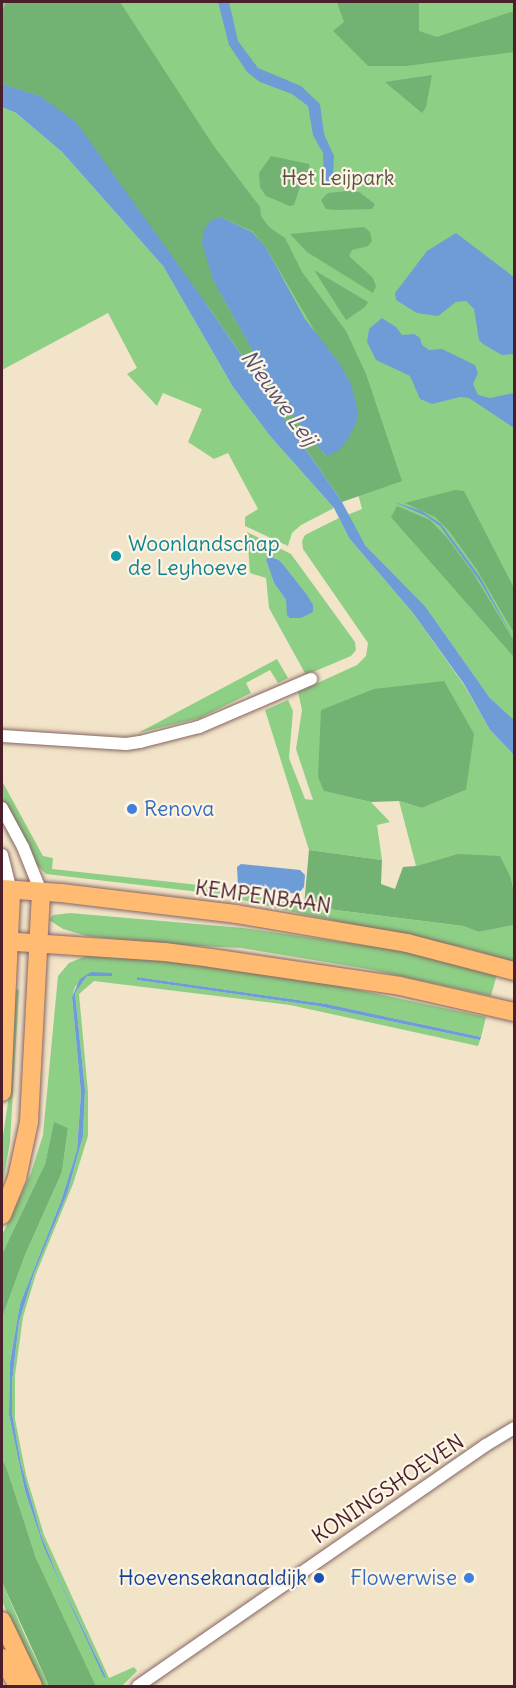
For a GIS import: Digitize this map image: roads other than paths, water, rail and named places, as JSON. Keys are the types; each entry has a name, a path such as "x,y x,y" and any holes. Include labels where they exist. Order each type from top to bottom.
{"highway":[{"name":"KEMPENBAAN","path":"6,889 236,914 407,943 507,969"},
{"path":"2,1092 6,889"},
{"path":"2,1215 17,1178 27,1136 41,892"},
{"path":"6,942 200,956 400,986 514,1012"},
{"path":"2,1621 33,1686"},
{"path":"2,1658 18,1686"}],"street":[{"path":"2,736 126,744 140,742 199,727 311,679"},
{"path":"2,808 23,847 41,892"},
{"path":"2,855 6,889"},
{"name":"KONINGSHOEVEN","path":"138,1686 486,1445 514,1428"}],"water":[{"path":"218,2 229,2 238,41 258,68 301,86 320,104 324,134 334,156 333,177 330,182 324,181 323,153 313,135 308,106 292,94 260,82 247,72 229,45"},
{"path":"2,84 40,96 76,122 205,302 342,502 365,545 425,606 490,698 514,720 514,755 490,730 464,684 413,613 349,538 334,508 270,436 233,387 163,266 62,152 16,113 2,107"},
{"path":"220,217 252,232 265,246 305,319 339,363 351,384 358,412 356,423 347,441 338,451 326,456 292,414 269,380 213,280 202,242 204,230 210,221"},
{"path":"456,233 514,277 514,354 502,355 479,340 474,309 466,301 456,302 438,316 417,313 396,300 395,293 427,251"},
{"path":"382,318 396,327 402,335 414,334 420,338 422,345 429,350 442,349 475,365 478,373 473,384 478,395 490,398 514,393 514,428 469,398 460,397 432,404 420,399 410,376 376,360 367,342 369,329"},
{"path":"394,502 422,511 441,524 480,577 514,639 479,580 440,526 426,516"},
{"path":"268,556 279,560 285,567 307,595 313,605 313,612 301,618 290,618 287,615 286,600 274,583 266,560"},
{"path":"241,864 300,870 305,875 304,887 298,894 238,885 237,867"},
{"path":"91,972 112,973 112,976 87,976 75,993 85,1090 83,1136 67,1194 34,1273 19,1322 12,1382 12,1413 21,1464 41,1535 59,1579 106,1677 104,1678 44,1548 25,1491 9,1415 10,1362 20,1304 61,1201 77,1150 81,1093 72,997 80,979"},
{"path":"137,977 327,1004 481,1037 480,1040 318,1006 137,980"}],"place":[{"name":"Woonlandschap de Leyhoeve","path":"116,556"},
{"name":"Renova","path":"132,809"},
{"name":"Hoevensekanaaldijk","path":"319,1578"},
{"name":"Flowerwise","path":"469,1578"}],"park label":[{"name":"Het Leijpark","path":"338,178"}],"water label":[{"name":"Nieuwe Leij","path":"279,398"}]}
